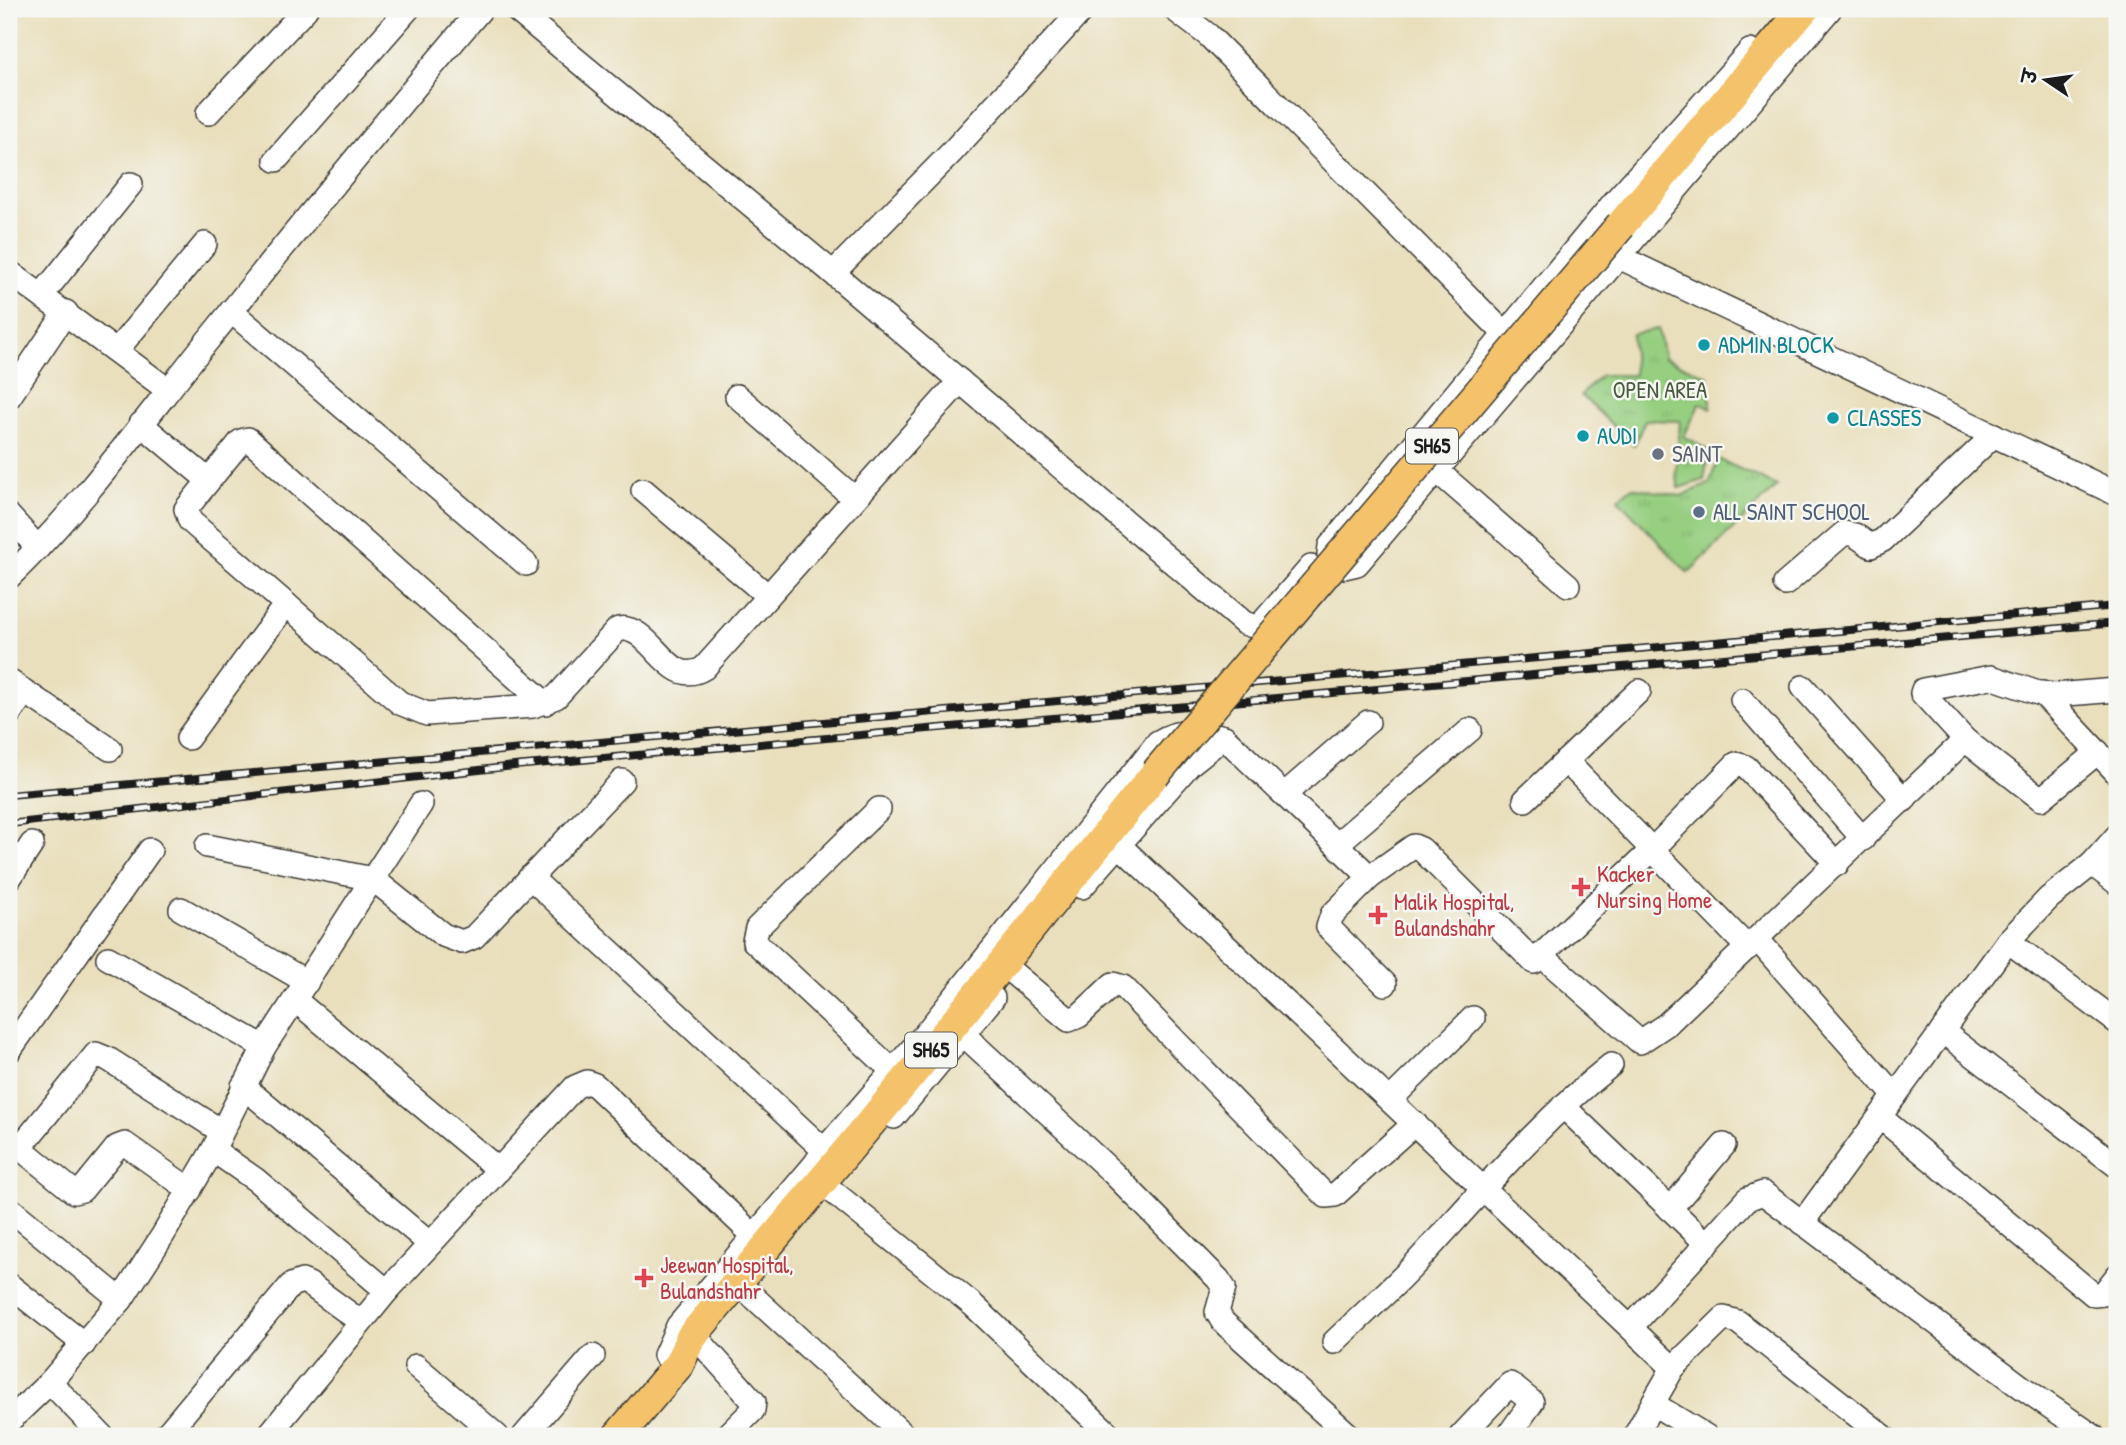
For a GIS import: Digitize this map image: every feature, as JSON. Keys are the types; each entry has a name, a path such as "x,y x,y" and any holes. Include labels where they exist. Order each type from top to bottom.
{"main road":[{"name":"SH65","path":"597,1436 672,1360 697,1341 1155,774 1804,9"},
{"name":"SH65","path":"618,1436 672,1360"}],"street":[{"path":"208,113 306,9"},
{"path":"276,160 408,9"},
{"path":"9,577 37,548 141,424 369,140 481,9"},
{"path":"515,9 833,273 1249,626 1263,622 1330,546 1615,201 1785,9"},
{"path":"833,273 958,146 1083,9"},
{"path":"1174,9 1208,35 1531,361"},
{"path":"1330,546 1329,554 1345,567 1357,564 1830,9"},
{"path":"42,295 131,184"},
{"path":"117,350 205,244"},
{"path":"1617,256 2117,494"},
{"path":"9,272 168,390"},
{"path":"232,311 526,564"},
{"path":"9,397 66,312"},
{"path":"545,703 253,441 244,438 241,441 186,509 190,521 400,703 427,714 545,703 556,697 618,629 632,630 678,671 695,674 704,668 960,381"},
{"path":"737,396 854,498"},
{"path":"141,424 208,480"},
{"path":"1786,584 1844,533 1855,535 1871,546 1883,540 1994,435"},
{"path":"1436,470 1568,585"},
{"path":"643,490 768,596"},
{"path":"9,516 37,548"},
{"path":"188,738 286,604"},
{"path":"2098,752 2041,799 1965,740 1922,693 1923,690 1991,677 2042,694 2117,690"},
{"path":"9,714 17,687 110,749"},
{"path":"1803,687 1904,800"},
{"path":"1525,800 1639,691"},
{"path":"2042,694 2117,772"},
{"path":"1742,699 1863,839"},
{"path":"1285,794 1368,722"},
{"path":"672,1360 678,1326 893,1071 1157,743 1174,732 1200,730 1224,737 1370,877"},
{"path":"1337,844 1469,730"},
{"path":"727,1436 753,1410 754,1402 697,1341 747,1291 832,1191 964,1035 1118,844 1190,764 1224,737"},
{"path":"1541,955 1640,1042 1667,1024 1965,740"},
{"path":"1566,761 1752,943 1895,1096"},
{"path":"1385,984 1328,927 1332,915 1370,877 1406,849 1414,846 1421,849 1534,962 1739,764 1746,767 1837,864"},
{"path":"208,846 373,879 443,935 462,942 474,937 622,780"},
{"path":"13,1409 50,1382 121,1300 190,1189 264,1047 421,804"},
{"path":"879,809 757,928 754,941 893,1071"},
{"path":"1802,1223 2008,941 2049,898 2092,864 2117,836"},
{"path":"9,878 32,844"},
{"path":"1118,844 1485,1187 1673,1368"},
{"path":"11,1041 150,850"},
{"path":"2092,864 2117,883"},
{"path":"530,877 824,1150"},
{"path":"181,909 301,991 499,1170"},
{"path":"2008,941 2117,1022"},
{"path":"108,958 264,1047"},
{"path":"1013,973 1069,1020 1079,1016 1113,984 1123,988 1326,1196 1335,1195 1415,1123"},
{"path":"1390,1100 1473,1018"},
{"path":"1942,1031 2117,1166"},
{"path":"964,1035 1113,1173 1218,1279 1224,1288 1217,1312 1223,1322 1350,1436"},
{"path":"190,1189 125,1144 117,1147 82,1190 74,1192 25,1152 23,1144 96,1054 217,1141 387,1291"},
{"path":"1334,1342 1412,1267 1563,1106 1611,1065"},
{"path":"268,1436 387,1291 575,1087 587,1082 595,1086 753,1235"},
{"path":"243,1086 430,1244"},
{"path":"1563,1106 1707,1244"},
{"path":"1880,1117 2094,1294 2103,1294 2117,1276"},
{"path":"1670,1209 1724,1145"},
{"path":"832,1191 988,1318 1111,1436"},
{"path":"1630,1327 1754,1194 1763,1193 2093,1436"},
{"path":"9,1208 121,1300"},
{"path":"165,1436 291,1285 302,1281 309,1284 361,1322"},
{"path":"9,1285 83,1344"},
{"path":"747,1291 905,1436"},
{"path":"1635,1436 1673,1368 1718,1321 1731,1318 1883,1436"},
{"path":"524,1436 593,1356"},
{"path":"416,1366 497,1436"},
{"path":"50,1382 102,1436"},
{"path":"1461,1436 1510,1384 1531,1402 1508,1436"},
{"path":"1654,1401 1660,1408 1706,1436"}],"green space":[{"name":"OPEN AREA","path":"1658,329 1664,358 1708,376 1711,408 1700,403 1684,436 1709,451 1704,480 1679,488 1676,473 1680,421 1645,420 1634,446 1581,395 1601,375 1634,375 1632,334"},
{"path":"1718,459 1777,486 1688,573 1618,499 1632,487 1681,496 1709,484"}],"railway":[{"path":"9,795 2117,606"},
{"path":"9,824 514,766 2117,623"}],"place":[{"name":"ADMIN BLOCK","path":"1704,345"},
{"name":"CLASSES","path":"1833,418"},
{"name":"AUDI","path":"1583,436"},
{"name":"SAINT","path":"1658,454"},
{"name":"ALL SAINT SCHOOL","path":"1699,512"},
{"name":"Kacker Nursing Home","path":"1581,887"},
{"name":"Malik Hospital, Bulandshahr","path":"1378,915"},
{"name":"Jeewan Hospital, Bulandshahr","path":"644,1278"}]}
